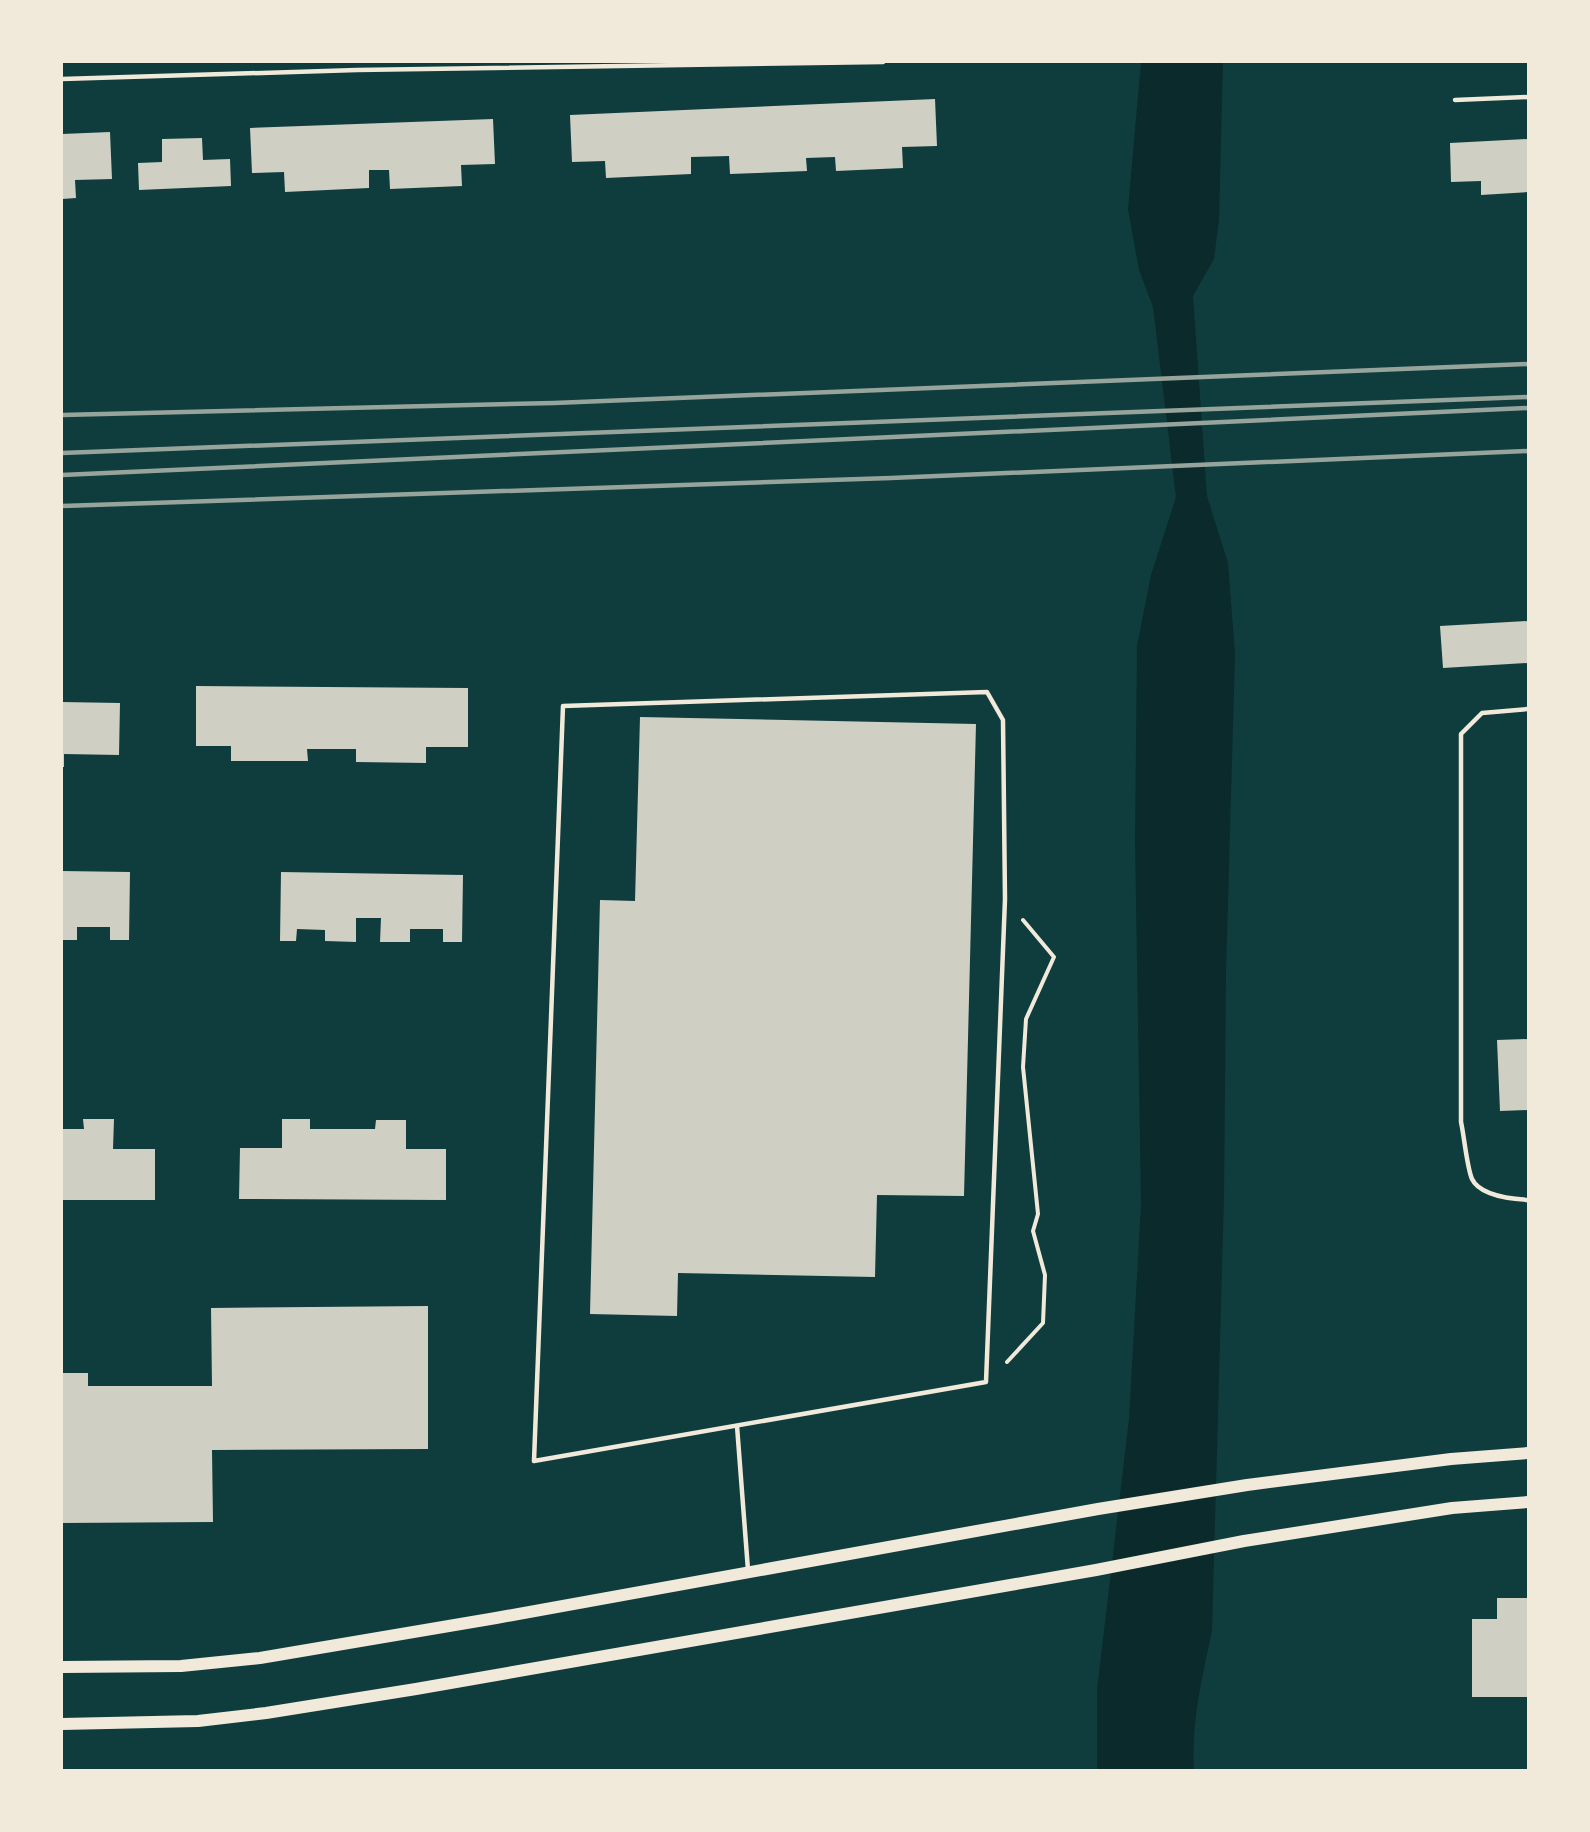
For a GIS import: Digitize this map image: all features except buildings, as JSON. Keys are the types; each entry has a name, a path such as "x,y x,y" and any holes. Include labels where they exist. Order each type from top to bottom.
{"main road":[{"path":"62,1667 181,1666 260,1658 1098,1509 1247,1485 1451,1459 1528,1453"},
{"path":"62,1724 198,1721 266,1713 416,1689 1096,1570 1244,1541 1452,1508 1528,1502"}],"lane":[{"path":"357,62 357,70"},
{"path":"62,79 357,70 883,62"},
{"path":"1455,100 1528,97"},
{"path":"987,692 1003,720 1005,899 986,1382 534,1461 563,706 987,692"},
{"path":"1528,709 1482,713 1461,734 1461,1122 1472,1179 1479,1188 1505,1199 1528,1200"},
{"path":"737,1426 748,1572"}],"path":[{"path":"986,1382 1042,1323 1045,1275 1033,1231 1038,1214 1023,1067 1026,1019 1054,957 1005,899"}],"water":[{"path":"1141,62 1223,62 1219,220 1214,259 1193,296 1207,496 1228,563 1235,654 1212,1631 1196,1717 1194,1770 1097,1770 1097,1690 1129,1419 1141,1205 1135,840 1137,646 1151,575 1176,497 1153,307 1139,270 1128,209"}],"railway":[{"path":"62,415 554,403 1528,364"},
{"path":"62,453 1528,397"},
{"path":"62,475 1528,408"},
{"path":"62,506 891,478 1528,451"}]}
